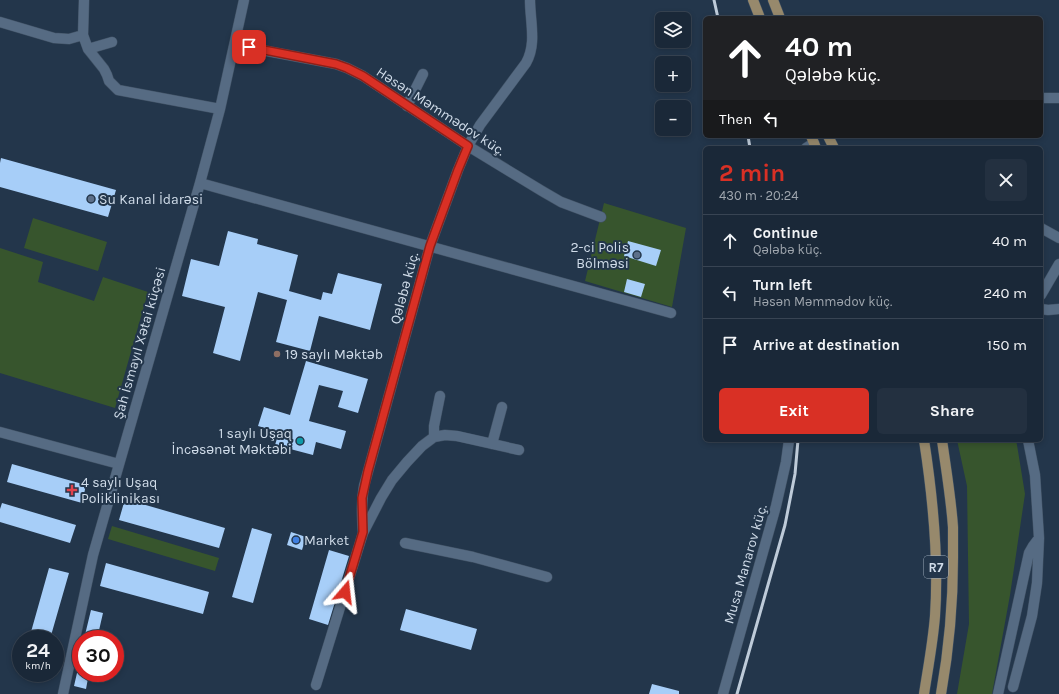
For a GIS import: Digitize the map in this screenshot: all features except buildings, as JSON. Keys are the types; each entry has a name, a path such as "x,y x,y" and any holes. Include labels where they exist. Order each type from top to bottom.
{"main road":[{"path":"753,0 759,16"},
{"path":"774,0 779,16"},
{"name":"R7","path":"924,442 935,524 937,570 934,622 924,694"},
{"name":"R7","path":"941,694 951,625 953,573 953,528 942,442"}],"street":[{"path":"84,0 83,35 88,49 104,69 109,81 118,90 220,109"},
{"name":"Şah İsmayıl Xətai küçəsi","path":"63,694 92,555 200,184 220,109 244,0"},
{"name":"Qələbə küç.","path":"363,532 362,498 364,486 430,246 468,146 480,125 530,56 532,45 530,0"},
{"path":"0,22 54,38 69,39 83,35"},
{"path":"88,49 112,42"},
{"name":"Həsən Məmmədov küç.","path":"235,45 336,64 347,68 363,76 512,174 561,202 601,217"},
{"path":"407,106 423,74"},
{"path":"1043,98 1059,98"},
{"path":"200,184 671,313"},
{"path":"1043,229 1059,238"},
{"path":"1043,292 1059,264"},
{"path":"1043,310 1059,309"},
{"path":"434,437 434,426 440,396"},
{"path":"492,444 502,407"},
{"path":"0,432 119,464"},
{"path":"316,685 363,532 392,480 407,462 422,446 434,437 445,435 457,436 519,450"},
{"name":"Musa Manarov küç.","path":"722,694 776,506 786,462 789,442"},
{"path":"1013,687 1032,616 1037,583 1039,538 1035,475 1029,442"},
{"path":"998,694 1029,553 1039,538"},
{"path":"405,542 473,557 547,577"}],"green space":[{"name":"2-ci Polis Bölməsi","path":"604,203 686,228 672,307 585,281"},
{"path":"33,218 107,242 98,271 24,248"},
{"path":"0,248 43,262 38,282 94,301 103,277 148,292 115,408 0,373"},
{"path":"957,442 1016,442 1025,494 1010,595 992,694 957,694 969,624 967,486"},
{"path":"112,526 219,558 215,571 108,539"}],"railway":[{"path":"714,0 718,16"},
{"path":"748,138 750,146"},
{"path":"737,694 785,525 795,474 798,442"}],"place":[{"name":"Su Kanal İdarəsi","path":"91,199"},
{"name":"2-ci Polis Bölməsi","path":"637,255"},
{"name":"19 saylı Məktəb","path":"277,354"},
{"name":"1 saylı Uşaq İncəsənət Məktəbi","path":"300,441"},
{"name":"4 saylı Uşaq Poliklinikası","path":"72,490"},
{"name":"Market","path":"296,540"}],"route":[{"path":"249,47 336,64 347,68 363,76 468,146 430,246 364,486 362,498 363,532 345,592"}]}
